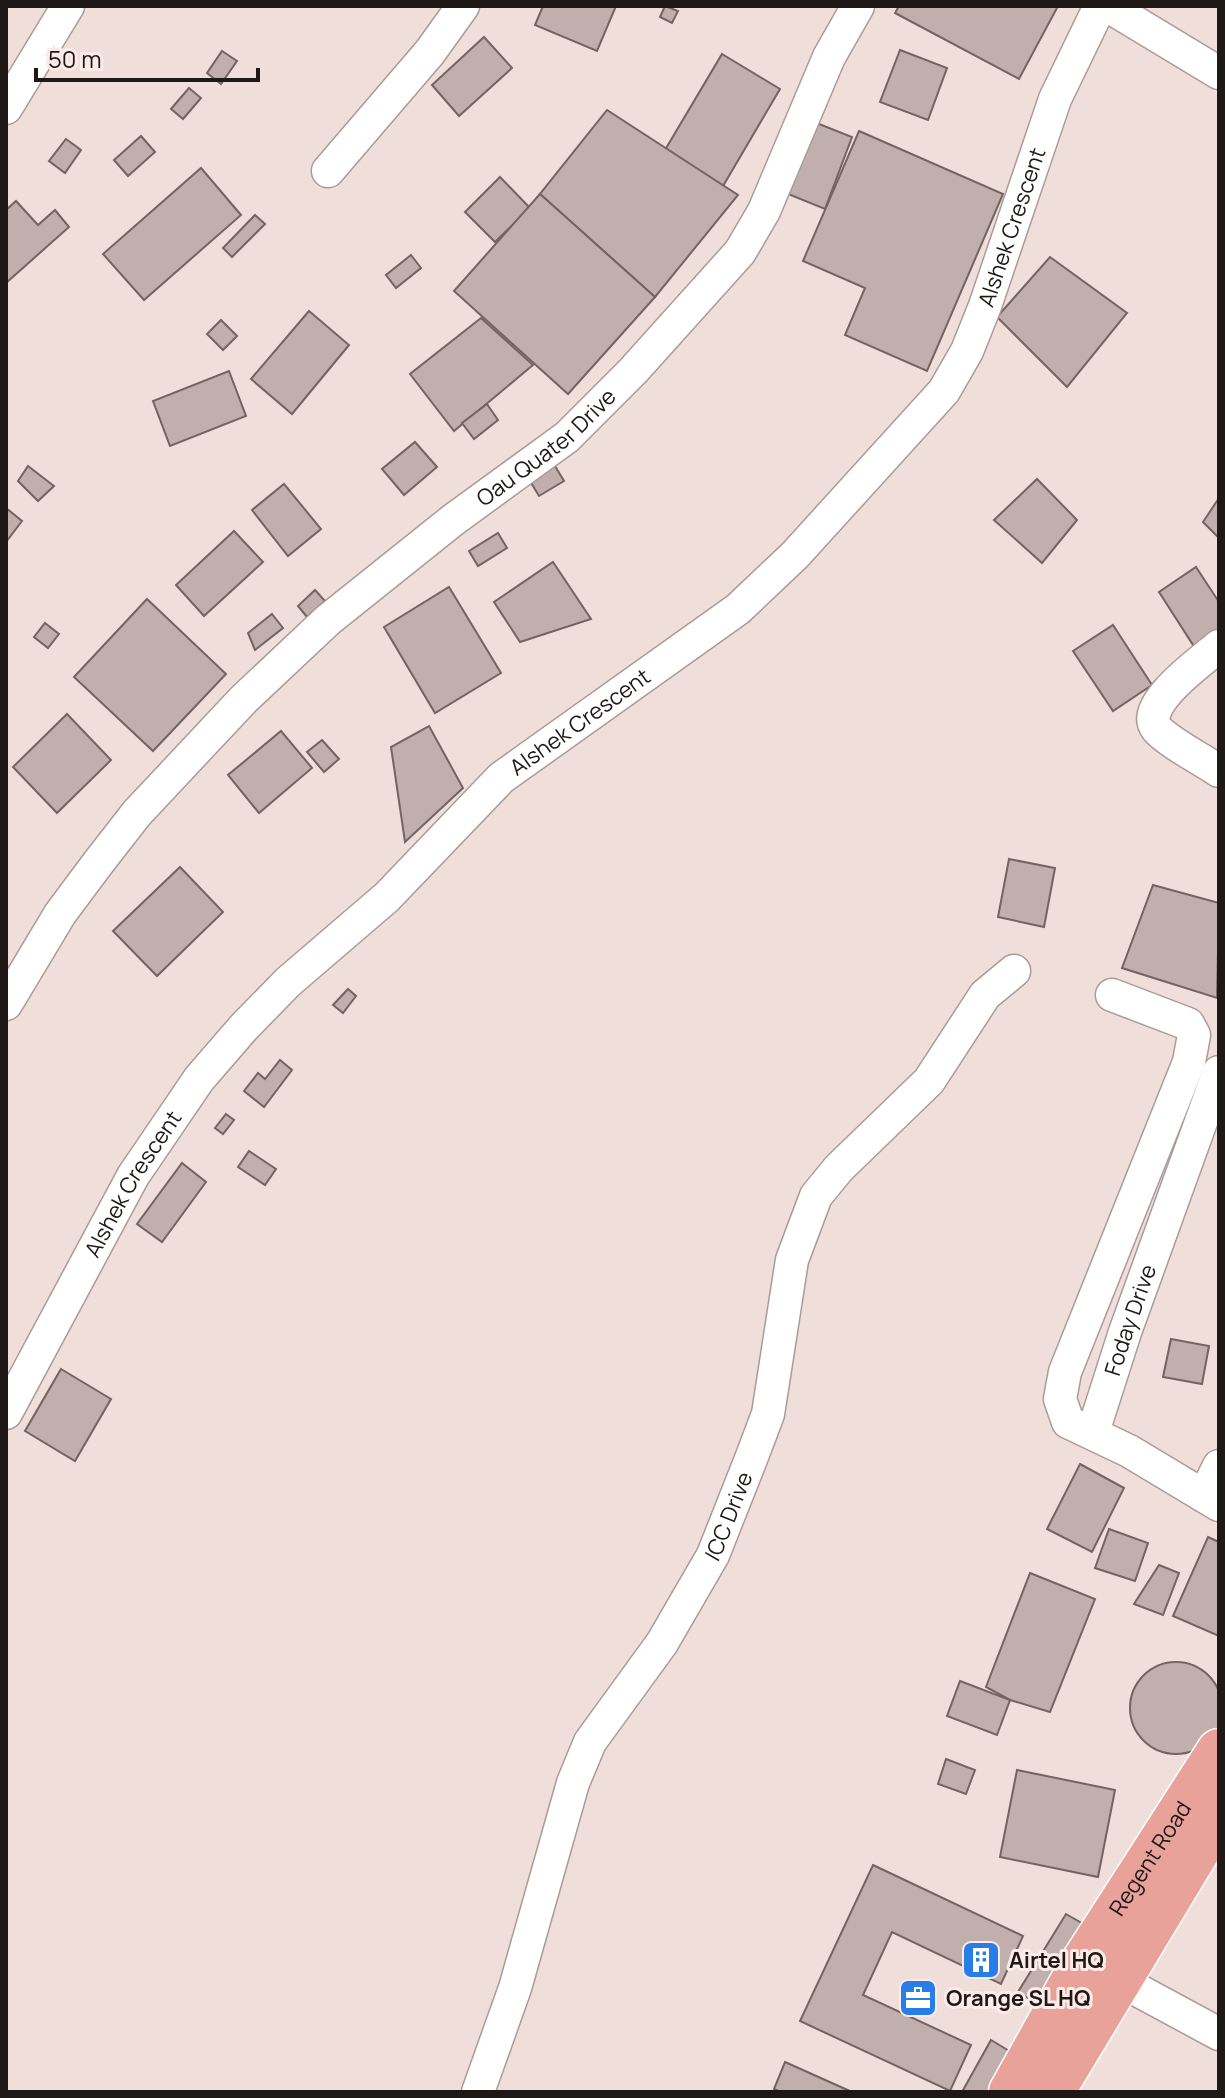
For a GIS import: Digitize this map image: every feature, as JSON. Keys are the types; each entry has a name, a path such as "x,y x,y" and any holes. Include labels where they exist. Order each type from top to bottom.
{"main road":[{"name":"Regent Road","path":"1011,2092 1084,1961 1219,1751"},
{"name":"Regent Road","path":"1052,2092 1219,1815"}],"street":[{"path":"6,108 68,6"},
{"path":"328,171 430,52 463,6"},
{"name":"Oau Quater Drive","path":"6,1004 60,914 137,813 243,700 328,620 453,520 567,437 633,371 740,252 764,211 829,57 858,6"},
{"name":"Alshek Crescent","path":"6,1413 133,1176 199,1079 244,1027 288,982 387,897 501,778 738,609 795,555 944,391 967,351 985,306 1055,99 1100,6"},
{"path":"1108,6 1219,73"},
{"path":"1219,646 1157,702 1152,717 1157,729 1219,771"},
{"name":"ICC Drive","path":"478,2092 515,1988 573,1783 590,1742 662,1643 713,1555 768,1414 792,1260 816,1196 839,1168 929,1081 985,995 1014,971"},
{"path":"1112,995 1188,1024 1194,1035 1189,1062 1060,1387 1060,1399 1068,1422 1093,1432 1212,1500 1219,1466"},
{"name":"Foday Drive","path":"1093,1432 1125,1332 1219,1072"},
{"path":"1119,1980 1219,2034"}],"building":[{"path":"543,6 616,6 597,51 535,25"},
{"path":"665,6 678,11 672,23 660,17"},
{"path":"899,6 1058,6 1019,79 895,13"},
{"path":"484,37 512,68 459,116 432,85"},
{"path":"900,50 947,68 928,120 880,102"},
{"path":"222,51 237,61 221,84 207,73"},
{"path":"722,54 780,89 723,186 665,150"},
{"path":"189,88 201,98 183,119 171,109"},
{"path":"607,110 738,195 655,297 540,194"},
{"path":"809,120 852,137 825,209 783,192"},
{"path":"859,131 1003,194 927,371 845,335 865,288 803,261"},
{"path":"141,136 155,152 128,176 114,160"},
{"path":"66,139 81,150 65,173 49,161"},
{"path":"201,168 241,215 144,300 103,254"},
{"path":"500,177 530,208 495,242 465,212"},
{"path":"540,194 655,297 568,394 454,291"},
{"path":"16,201 38,225 55,210 69,227 6,283 6,210"},
{"path":"255,215 265,224 232,257 223,248"},
{"path":"411,255 421,268 396,288 386,275"},
{"path":"1050,257 1127,313 1067,387 997,317"},
{"path":"309,311 349,345 292,414 251,379"},
{"path":"481,318 533,365 454,431 410,374"},
{"path":"221,320 237,336 223,350 207,334"},
{"path":"229,371 246,416 170,446 153,401"},
{"path":"487,404 498,420 474,439 462,423"},
{"path":"415,442 437,467 404,495 382,469"},
{"path":"28,466 54,486 38,501 18,481"},
{"path":"555,466 564,481 539,496 530,481"},
{"path":"1037,479 1077,520 1042,563 994,520"},
{"path":"284,484 321,529 288,556 252,510"},
{"path":"1219,498 1219,538 1203,522"},
{"path":"6,508 22,521 6,542"},
{"path":"234,531 263,562 204,616 176,585"},
{"path":"498,533 507,548 478,566 469,551"},
{"path":"553,562 591,619 520,642 494,602"},
{"path":"1196,567 1219,602 1219,632 1195,648 1159,592"},
{"path":"449,587 501,673 435,713 384,627"},
{"path":"315,590 325,601 307,617 298,606"},
{"path":"147,599 226,674 153,751 74,677"},
{"path":"272,614 283,628 255,650 248,633"},
{"path":"45,623 59,634 48,648 34,637"},
{"path":"1113,625 1152,685 1113,711 1073,651"},
{"path":"67,714 111,760 57,813 13,767"},
{"path":"429,726 463,788 405,842 391,747"},
{"path":"281,731 312,768 259,813 228,775"},
{"path":"322,740 339,759 324,772 307,752"},
{"path":"1009,859 1055,868 1044,927 998,917"},
{"path":"180,867 223,912 157,976 113,931"},
{"path":"1153,885 1219,903 1217,998 1122,968"},
{"path":"348,989 356,996 343,1013 333,1005"},
{"path":"280,1060 292,1070 264,1107 244,1091 258,1073 265,1079"},
{"path":"226,1114 234,1120 223,1134 215,1128"},
{"path":"249,1151 276,1169 265,1185 238,1167"},
{"path":"182,1163 206,1182 162,1242 137,1224"},
{"path":"1171,1339 1209,1346 1202,1384 1163,1377"},
{"path":"61,1369 111,1399 75,1461 25,1431"},
{"path":"1080,1464 1124,1488 1092,1552 1047,1529"},
{"path":"1109,1529 1148,1543 1135,1581 1095,1568"},
{"path":"1208,1537 1219,1542 1219,1636 1173,1616"},
{"path":"1159,1565 1179,1573 1163,1615 1134,1604"},
{"path":"1030,1573 1095,1599 1050,1712 1010,1700 986,1687"},
{"path":"1176,1662 1194,1665 1209,1675 1219,1690 1222,1708 1219,1726 1209,1741 1194,1751 1176,1754 1158,1751 1143,1741 1133,1726 1130,1708 1133,1690 1143,1675 1158,1665"},
{"path":"960,1681 1010,1700 997,1735 947,1716"},
{"path":"946,1759 975,1770 966,1794 938,1784"},
{"path":"1017,1770 1115,1790 1098,1877 1000,1857"},
{"name":"Airtel HQ","path":"873,1865 1023,1936 1001,1984 892,1932 863,1995 971,2045 950,2091 800,2021"},
{"path":"1066,1914 1087,1926 1039,2005 1018,1992"},
{"path":"991,2040 1011,2052 989,2092 962,2092"},
{"path":"785,2062 852,2092 781,2092 774,2089"}],"place":[{"name":"Airtel HQ","path":"981,1960"},
{"name":"Orange SL HQ","path":"918,1998"}]}
